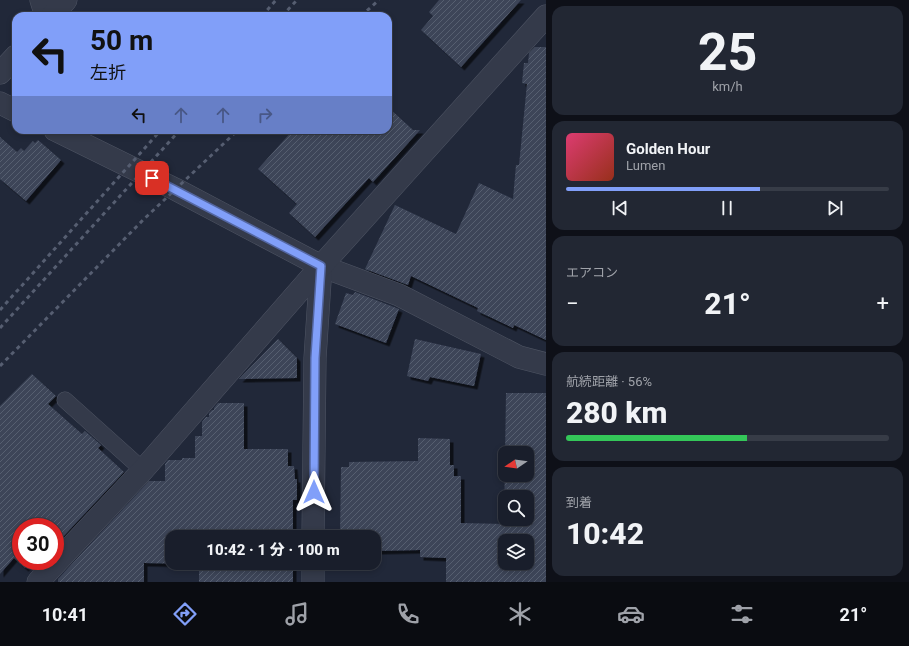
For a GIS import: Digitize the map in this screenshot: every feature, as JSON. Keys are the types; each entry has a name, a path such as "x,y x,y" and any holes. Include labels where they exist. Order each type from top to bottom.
{"street":[{"path":"42,0 45,12"},
{"path":"56,12 66,0"},
{"path":"38,582 143,470 321,266 546,16"},
{"path":"0,73 12,60"},
{"path":"0,103 12,109"},
{"path":"63,134 175,189 321,266 399,295 519,357 546,364"},
{"path":"313,530 315,358 321,266"},
{"path":"313,570 313,582"}],"lane":[{"path":"65,400 143,470"}],"building":[{"path":"439,0 521,0 461,67 421,30 433,16 429,12"},
{"path":"535,47 546,47 546,340 514,325 513,328 477,311 478,308 411,276 408,285 365,269 395,205 456,234 479,183 513,199 516,165 519,165 527,84 522,83 524,63 528,63 529,53"},
{"path":"392,111 413,130 420,130 373,182 369,178 315,237 289,213 297,204 258,169 289,134 392,134"},
{"path":"0,137 17,152 21,148 24,151 33,141 35,143 38,140 61,160 26,201 0,179"},
{"path":"355,292 399,309 386,343 335,324 346,293 353,295"},
{"path":"278,339 297,358 297,378 239,379"},
{"path":"415,339 481,354 474,386 430,377 428,381 407,376"},
{"path":"32,374 56,396 48,404 82,434 85,431 101,445 98,448 124,472 64,536 64,518 12,518 12,560 0,574 0,406"},
{"path":"506,393 546,393 546,582 446,582 446,558 420,557 420,550 381,551 381,530 340,530 341,467 349,467 349,462 418,461 418,438 450,439 450,465 454,465 454,476 461,476 461,523 498,524 498,526 534,526 534,490 505,490 505,482 534,482 534,446 505,446"},
{"path":"218,403 244,403 244,449 288,449 288,466 294,466 295,479 297,479 297,500 293,500 293,530 165,530 165,563 144,563 144,582 58,582 58,579 149,481 165,481 165,464 168,460 195,458 195,436 202,436 202,422 206,417 209,417 209,413 214,410"},
{"path":"199,570 293,570 293,582 199,582"}],"railway":[{"path":"266,12 276,0"},
{"path":"286,12 297,0"},
{"path":"366,12 379,0"},
{"path":"0,310 157,134"},
{"path":"0,328 176,134"},
{"path":"0,366 144,219 234,134"}],"route":[{"path":"152,178 321,266 315,358 314,492"}]}
